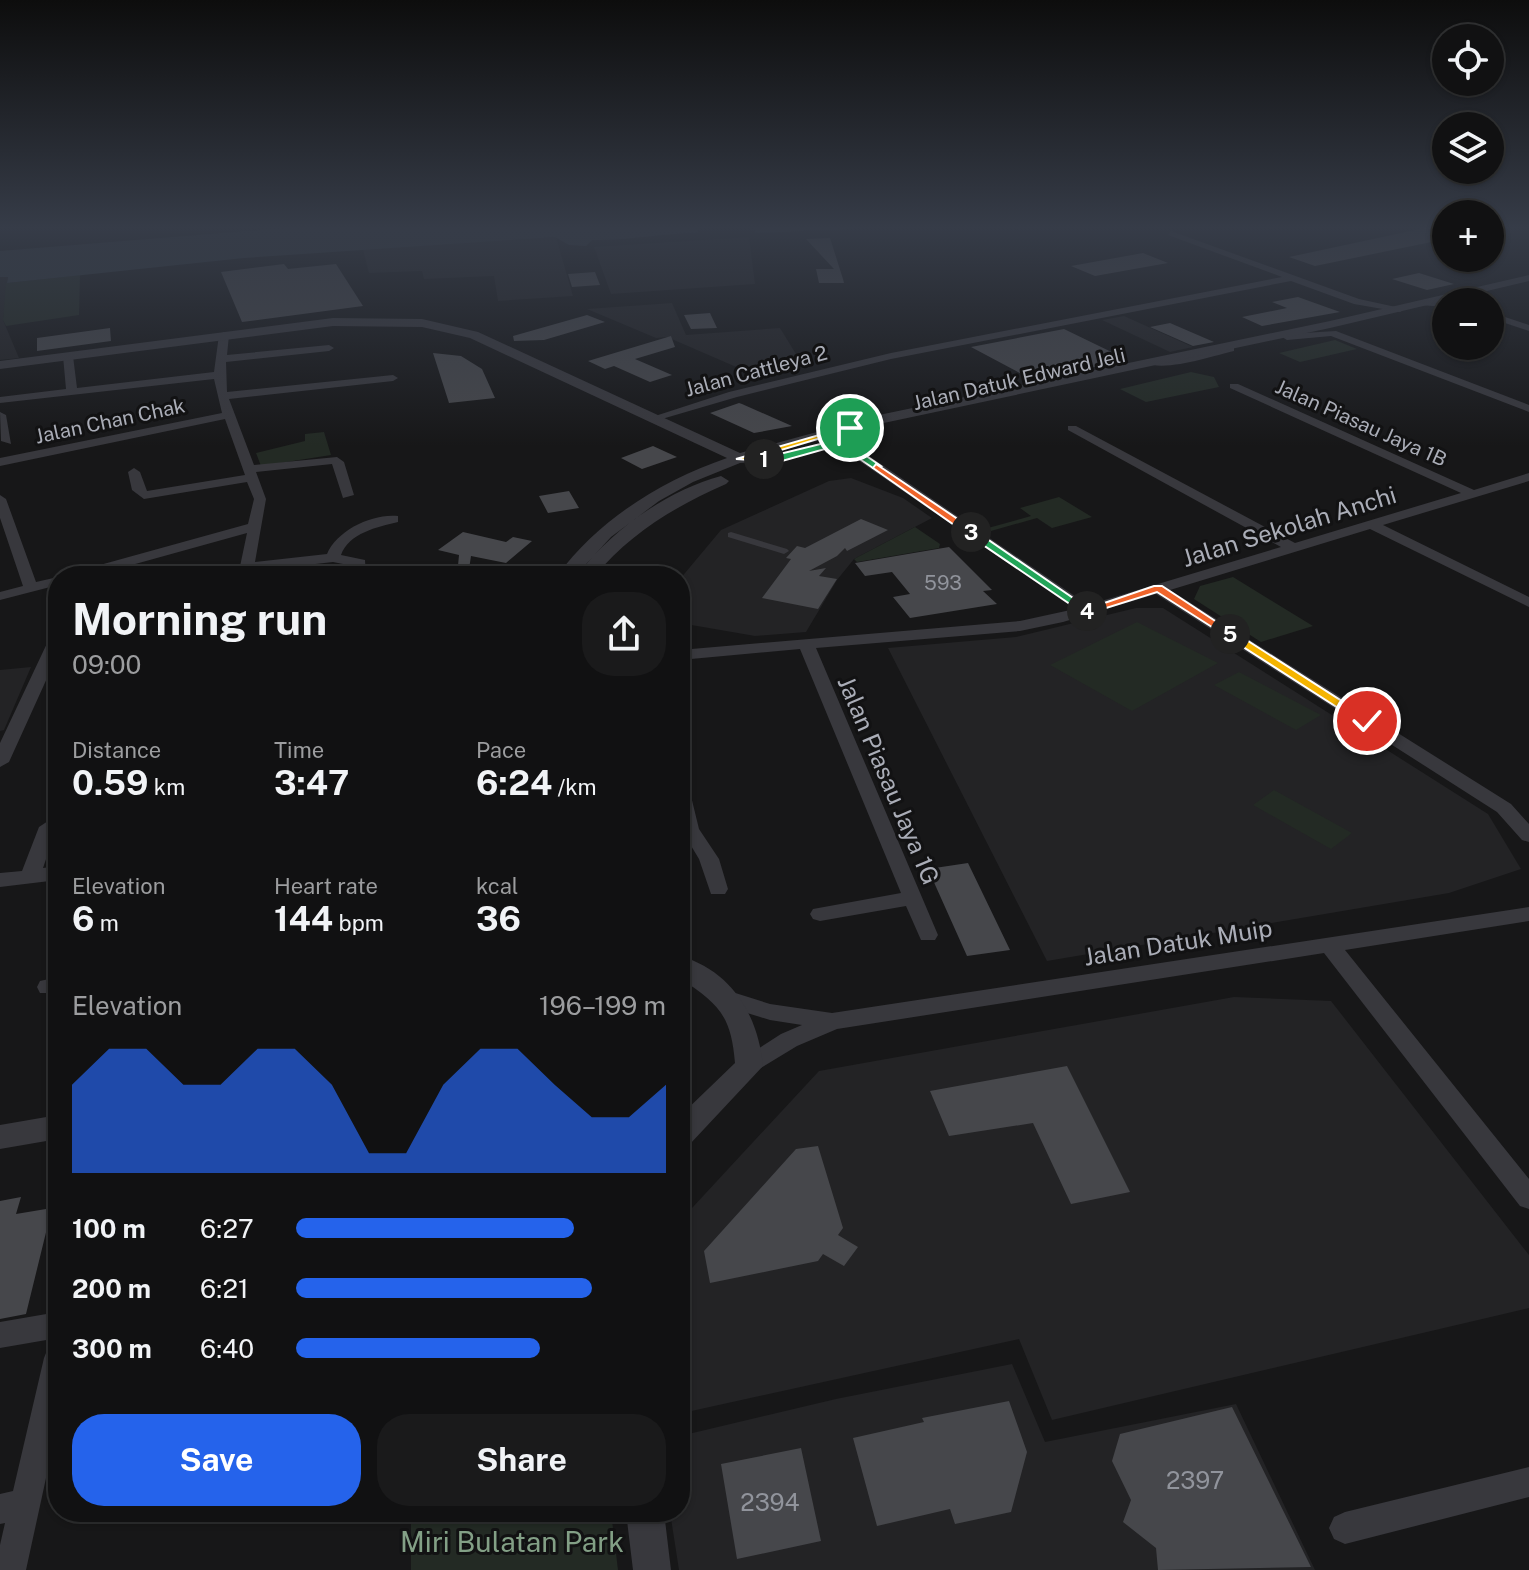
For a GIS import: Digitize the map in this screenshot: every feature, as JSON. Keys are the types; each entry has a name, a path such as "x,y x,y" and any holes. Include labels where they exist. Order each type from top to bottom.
{"street":[{"name":"Jalan Cattleya 2","path":"655,418 817,372 1185,299"},
{"path":"1350,299 1400,309"},
{"name":"Jalan Datuk Edward Jeli","path":"596,566 630,531 669,506 740,467 797,442 1439,299"},
{"path":"1357,302 1366,310 1366,316"},
{"path":"1423,303 1432,304"},
{"name":"Jalan Datuk Edward Jeli","path":"575,566 610,528 641,505 686,480 782,459 840,442 1432,309"},
{"path":"1504,320 1529,328"},
{"path":"0,365 349,321 416,323 474,335 698,438 740,467"},
{"path":"1149,362 1173,362 1307,332 1332,333 1529,409"},
{"path":"224,335 219,375 222,396 260,499 247,566"},
{"path":"221,359 329,348"},
{"path":"68,356 72,392"},
{"path":"0,400 219,375"},
{"path":"222,396 393,378"},
{"name":"Jalan Piasau Jaya 1B","path":"1234,386 1473,494"},
{"path":"0,415 7,441"},
{"name":"Jalan Chan Chak","path":"0,462 228,415"},
{"path":"1072,428 1293,548"},
{"path":"698,438 797,442"},
{"path":"686,480 707,460 698,438"},
{"path":"840,442 1087,611"},
{"path":"127,503 144,495 333,460 338,462 348,495"},
{"path":"134,472 138,490 144,495"},
{"name":"Jalan Sekolah Anchi","path":"690,654 1020,626 1087,611 1529,477"},
{"path":"0,499 31,588"},
{"path":"333,558 335,549 350,534 393,519"},
{"path":"1370,524 1529,603"},
{"path":"114,566 257,526"},
{"path":"731,535 784,551"},
{"path":"279,566 333,558 360,563 360,566"},
{"path":"0,596 48,584"},
{"path":"1158,589 1504,808 1514,815 1529,836"},
{"name":"Jalan Piasau Jaya 1G","path":"806,644 928,935"},
{"path":"0,762 48,659"},
{"path":"30,876 48,827"},
{"path":"690,829 709,859 718,889"},
{"path":"0,880 48,874"},
{"path":"820,914 913,898"},
{"name":"Jalan Datuk Muip","path":"834,1021 1529,914"},
{"path":"1330,946 1529,1198"},
{"path":"690,972 729,999 770,1012 834,1021"},
{"path":"729,999 748,1031 749,1066"},
{"path":"690,1125 749,1066 789,1040 834,1021"},
{"path":"0,1137 48,1129"},
{"path":"0,1335 48,1327"},
{"path":"10,1570 12,1506 48,1390"},
{"path":"1345,1528 1529,1482"},
{"path":"646,1522 652,1570"}],"shaded area":[{"path":"0,299 5,299 3,320 19,358 0,360"},
{"path":"672,303 686,335 780,328 804,367 757,376 667,337 656,338 587,309"},
{"path":"1124,316 1193,347 1170,352 1102,320"},
{"path":"851,478 903,498 932,518 854,559 837,580 806,632 755,636 690,625 690,567 721,530 829,481"},
{"path":"1136,608 1163,608 1488,814 1521,869 1449,893 1047,961 888,648 1016,637"},
{"path":"31,667 4,730 0,731 0,670"},
{"path":"1234,997 1331,1001 1529,1255 1529,1308 1052,1420 1019,1339 690,1411 690,1210 819,1071"},
{"path":"1012,1364 1045,1442 1236,1404 1315,1570 679,1570 672,1522 690,1522 690,1434 836,1399"}],"green space":[{"path":"5,299 79,299 79,315 6,326 3,320"},
{"path":"1335,340 1357,349 1300,362 1279,353"},
{"path":"1191,372 1214,377 1219,387 1146,402 1120,389"},
{"path":"324,432 331,455 261,466 256,453 305,441 305,434"},
{"path":"1059,497 1092,517 1052,528 1037,518 991,531 988,528 1031,516 1020,508"},
{"path":"915,527 940,544 939,548 857,562 854,559"},
{"path":"1233,577 1313,626 1261,642 1194,599 1200,586"},
{"path":"1137,622 1218,663 1132,711 1050,665"},
{"path":"1239,672 1321,715 1296,730 1214,685"},
{"path":"1274,790 1352,833 1331,849 1253,805"},
{"name":"Miri Bulatan Park","path":"411,1522 612,1522 618,1570 411,1570"}],"building":[{"path":"232,299 359,299 363,306 242,322"},
{"path":"1304,299 1340,312 1262,326 1242,317 1287,308 1272,302"},
{"path":"710,313 717,328 691,329 684,315"},
{"path":"587,315 605,322 544,340 514,341 513,336"},
{"path":"1170,323 1214,342 1193,346 1150,327"},
{"path":"110,328 111,341 37,351 37,338"},
{"path":"1064,329 1128,360 1033,380 971,347"},
{"path":"671,336 675,347 635,359 672,375 650,382 614,366 605,369 588,361"},
{"path":"433,353 461,356 482,369 495,398 449,403"},
{"path":"739,403 792,426 754,433 710,413"},
{"path":"653,446 677,457 642,469 621,458"},
{"path":"569,491 579,508 548,513 539,496"},
{"path":"861,519 888,530 847,551 845,548 837,556 809,571 826,568 819,576 837,579 818,609 762,598 791,559 786,558 797,546 805,548"},
{"path":"463,532 506,542 513,537 532,541 506,563 471,556 470,566 458,566 459,555 438,550"},
{"path":"949,547 992,590 983,591 997,604 910,618 893,597 910,594 892,572 865,576 855,563"},
{"path":"968,863 1010,950 967,956 928,869"},
{"path":"1067,1066 1130,1192 1071,1204 1033,1123 949,1136 930,1091"},
{"path":"818,1146 843,1228 838,1235 858,1247 844,1266 823,1254 818,1261 710,1283 704,1251 796,1149"},
{"path":"21,1197 16,1214 48,1209 48,1224 26,1314 0,1319 0,1201"},
{"path":"1009,1401 1027,1452 1011,1512 955,1524 950,1509 877,1526 853,1438 924,1422 922,1418"},
{"path":"1232,1407 1311,1567 1158,1570 1156,1548 1123,1522 1131,1500 1112,1461 1120,1434"},
{"path":"801,1448 821,1541 737,1559 721,1464"}],"route":[{"path":"850,428 741,459 782,459 840,442 1087,611 1158,589 1367,721"}]}
